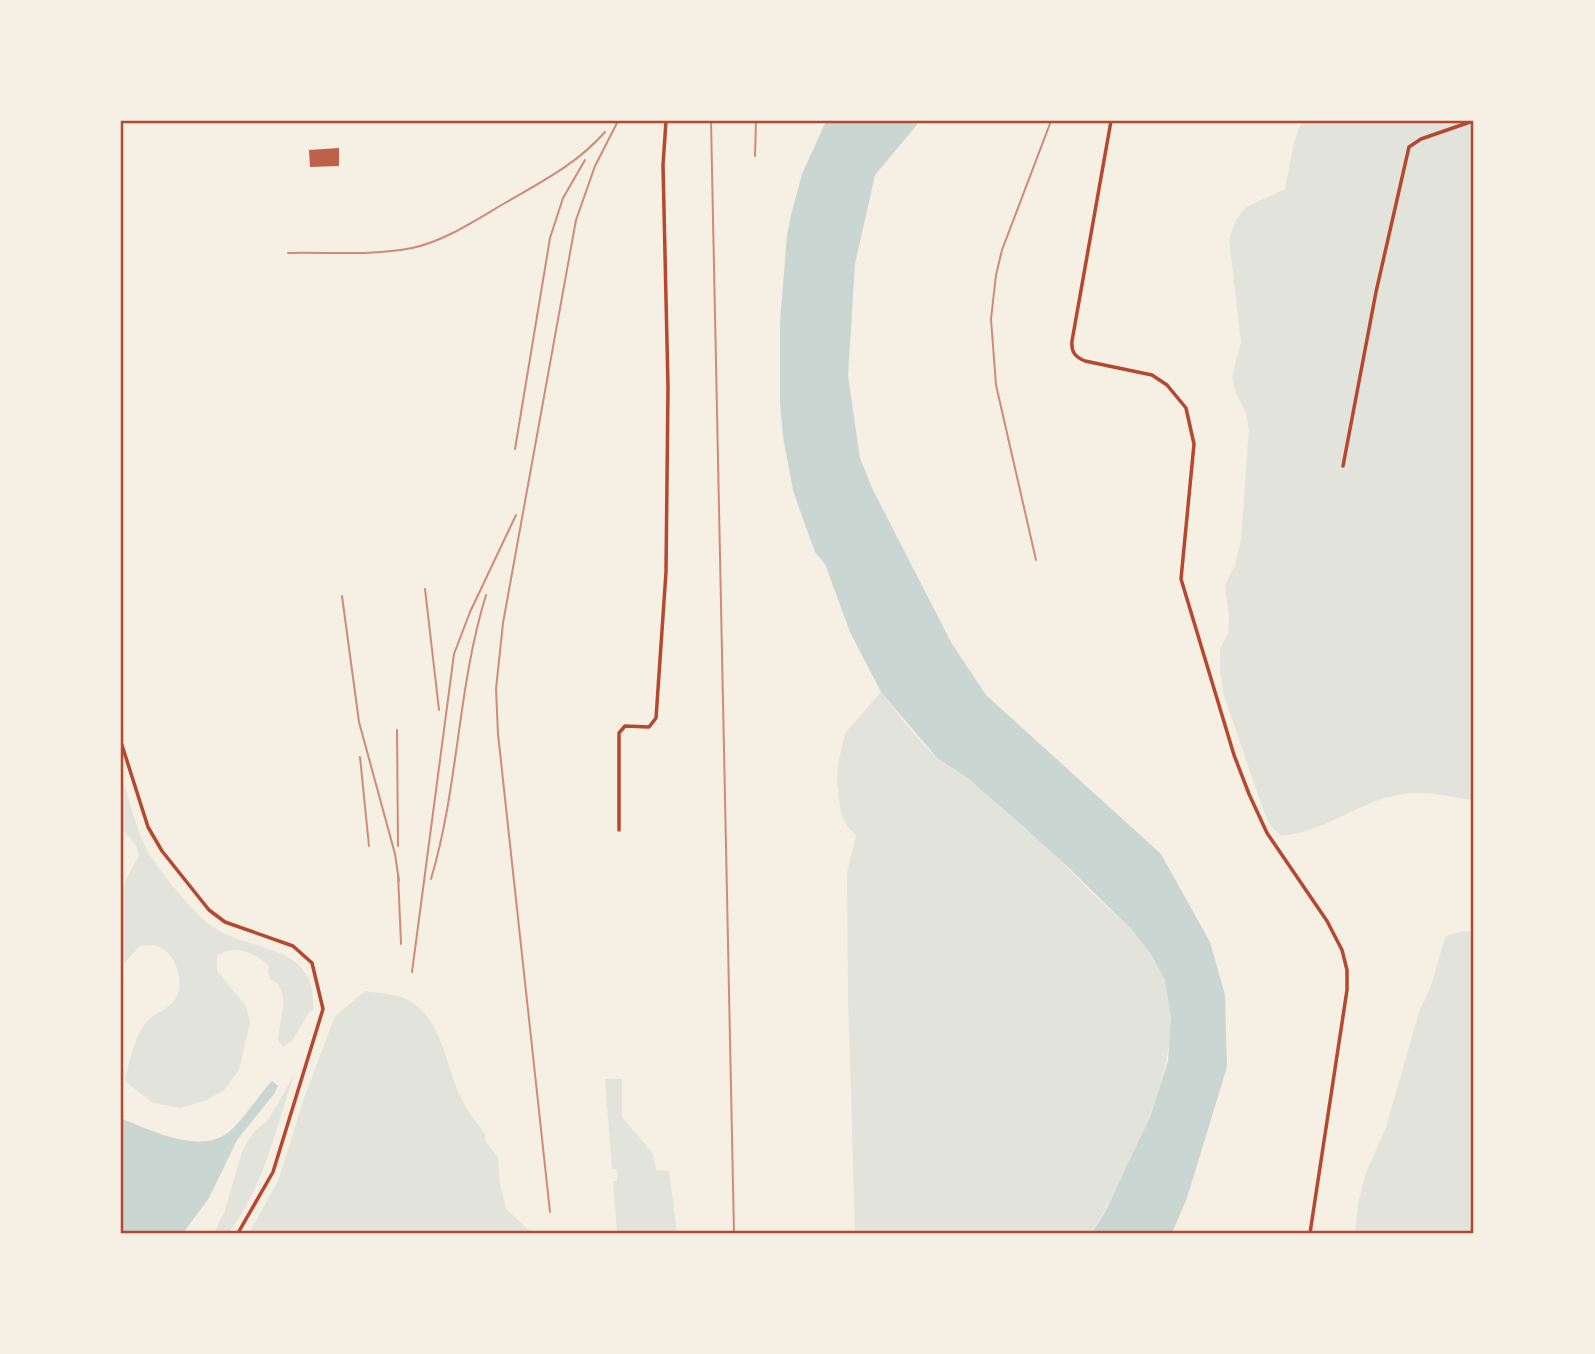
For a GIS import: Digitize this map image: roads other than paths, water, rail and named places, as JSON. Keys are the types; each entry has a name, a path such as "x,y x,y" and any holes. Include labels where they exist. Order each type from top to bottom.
{"street":[{"path":"619,830 619,733 625,726 649,727 656,718 665,586 668,375 663,165 666,121"},
{"path":"1111,121 1072,349 1078,358 1085,361 1152,374 1167,385 1186,408 1194,444 1181,579 1194,626 1234,755 1257,814 1326,921 1346,960 1346,990 1310,1233"},
{"path":"1343,466 1376,292 1409,147 1421,138 1473,121"},
{"path":"121,742 148,827 162,851 209,910 225,922 293,946 312,962 323,1010 274,1172 238,1233"}],"railway":[{"path":"550,1212 498,734 496,689 503,623 576,220 595,166 618,121"},
{"path":"711,121 734,1233"},
{"path":"755,156 756,121"},
{"path":"1036,560 996,385 991,319 1002,250 1051,121"},
{"path":"288,253 382,252 424,245 472,223 558,172 583,154 605,132"},
{"path":"515,449 550,238 563,198 585,160"},
{"path":"412,972 454,654 470,612 516,515"},
{"path":"425,589 439,710"},
{"path":"431,879 447,808 469,666 486,595"},
{"path":"342,596 359,722 395,854 399,881"},
{"path":"397,730 398,846"},
{"path":"360,757 369,846"},
{"path":"398,874 401,944"}]}
